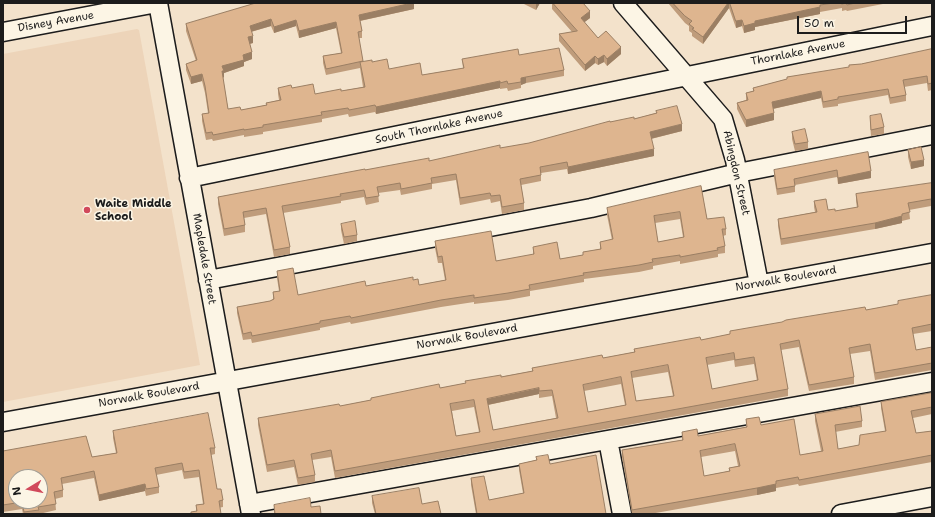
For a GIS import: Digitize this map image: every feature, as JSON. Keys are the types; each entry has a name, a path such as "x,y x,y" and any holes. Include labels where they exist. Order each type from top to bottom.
{"street":[{"name":"Disney Avenue","path":"3,32 157,3"},
{"name":"Mapledale Street","path":"157,3 250,509"},
{"name":"Abingdon Street","path":"623,3 688,76 723,119 738,172 759,284"},
{"name":"Thornlake Avenue","path":"688,76 932,26"},
{"name":"South Thornlake Avenue","path":"190,178 688,76"},
{"path":"208,280 591,208 738,172 932,135"},
{"name":"Norwalk Boulevard","path":"3,422 932,253"},
{"path":"250,509 608,440 932,382"},
{"path":"608,440 622,514"},
{"path":"841,514 932,497"}],"shaded area":[{"name":"Waite Middle School","path":"137,29 139,30 200,365 3,402 3,54"}],"building":[{"path":"256,3 412,3 359,15 362,31 358,32 363,61 326,69 323,56 342,53 336,22 299,31 296,20 274,27 271,19 250,26 253,36 248,37 252,52 243,55 244,60 222,66 224,71 222,71 228,109 240,107 241,110 267,105 266,103 281,100 278,88 291,85 292,88 313,84 315,94 341,89 341,91 365,87 360,62 372,60 372,62 387,59 389,69 420,63 422,75 464,68 462,59 518,49 519,55 559,48 564,70 521,78 521,82 508,84 507,81 500,83 500,81 376,107 375,105 349,110 348,108 321,112 322,115 263,125 263,127 213,135 212,132 206,133 202,114 209,113 205,86 202,74 191,77 186,64 197,60 186,24"},
{"path":"553,3 583,3 590,11 581,18 598,38 606,31 621,47 607,59 604,55 598,59 595,56 585,65 559,34 577,31"},
{"path":"673,3 728,3 703,37 692,29 694,28 689,24 692,21"},
{"path":"730,3 834,3 755,21 755,23 744,26 742,20 736,21"},
{"path":"932,49 932,83 928,84 927,76 903,80 906,95 890,98 888,89 838,97 838,99 823,102 821,91 772,102 774,113 746,120 737,103 748,100 746,93 754,91 753,88 787,79 787,77 849,67 849,65 861,64"},
{"path":"677,106 682,124 650,132 654,149 568,167 567,162 540,167 541,175 520,179 524,203 502,207 500,195 491,196 490,193 460,198 456,174 431,178 432,183 401,189 400,183 377,187 379,196 366,198 364,190 340,194 341,196 282,206 290,247 274,250 266,208 243,212 245,225 224,229 218,197 429,158 429,161 500,145 500,148 529,143 610,121 634,117 634,119 657,113 656,111"},
{"path":"881,114 884,127 871,130 870,116"},
{"path":"805,129 808,142 795,144 792,132"},
{"path":"921,147 924,160 911,162 908,150"},
{"path":"868,152 871,171 838,178 837,170 794,179 795,186 777,189 774,170"},
{"path":"932,183 932,205 931,199 908,203 910,212 902,214 902,216 875,223 781,239 778,219 817,212 814,201 826,199 828,210 835,209 835,211 858,207 856,194"},
{"path":"701,186 707,219 724,217 726,229 722,229 725,246 717,248 718,250 680,257 680,255 652,259 653,262 639,265 583,273 584,275 529,285 530,289 474,298 474,295 441,300 351,318 350,316 320,321 320,323 252,336 251,332 243,334 237,307 274,299 273,292 280,291 277,271 293,268 298,295 365,281 366,286 413,277 413,280 418,279 419,285 446,280 442,256 438,257 435,241 491,231 496,261 534,254 533,247 557,242 560,259 583,255 583,252 601,249 600,242 613,239 607,208","holes":["680,212 684,237 658,242 654,216"]},
{"path":"355,221 357,235 344,237 341,224"},
{"path":"932,295 932,324 912,328 916,350 932,347 932,363 875,373 870,344 849,348 854,377 809,385 799,340 780,344 788,389 335,471 331,450 311,454 315,475 298,478 294,460 267,465 258,418 339,404 340,406 439,384 440,388 466,383 465,381 501,375 501,377 533,371 532,368 602,355 603,358 635,352 634,349 700,337 701,340 730,334 730,331 786,320 865,307 866,310 898,304 898,301","holes":["734,353 735,360 754,357 758,380 712,389 706,358","668,365 674,396 636,401 631,372","621,377 626,405 588,412 583,385","539,388 539,391 552,390 558,418 493,430 487,399","474,400 480,432 456,436 450,404"]},
{"path":"932,393 932,407 911,411 916,433 932,431 932,455 799,480 798,477 776,481 776,484 757,488 632,510 622,450 683,440 682,432 697,429 698,436 747,427 746,419 759,417 761,425 794,419 800,455 823,451 815,414 860,406 862,421 835,425 838,449 859,445 860,435 886,431 881,402","holes":["735,444 740,466 729,468 730,471 704,476 700,451"]},
{"path":"208,413 215,448 210,448 217,489 221,489 223,500 219,501 221,514 191,514 191,512 197,511 196,505 204,504 199,470 184,472 182,463 155,468 159,487 146,489 145,484 99,495 94,471 61,478 63,490 54,492 56,504 48,505 48,469 8,469 8,504 3,505 3,451 86,436 92,457 117,453 113,431"},
{"path":"548,455 550,464 596,455 606,514 477,514 471,478 484,476 489,500 524,493 519,464 537,460 536,457"},
{"path":"419,488 422,504 438,501 441,514 376,514 372,496"},
{"path":"310,498 311,507 320,506 321,514 275,514 274,505"},
{"path":"23,509 39,510 24,512"}],"place":[{"name":"Waite Middle School","path":"87,210"}]}
